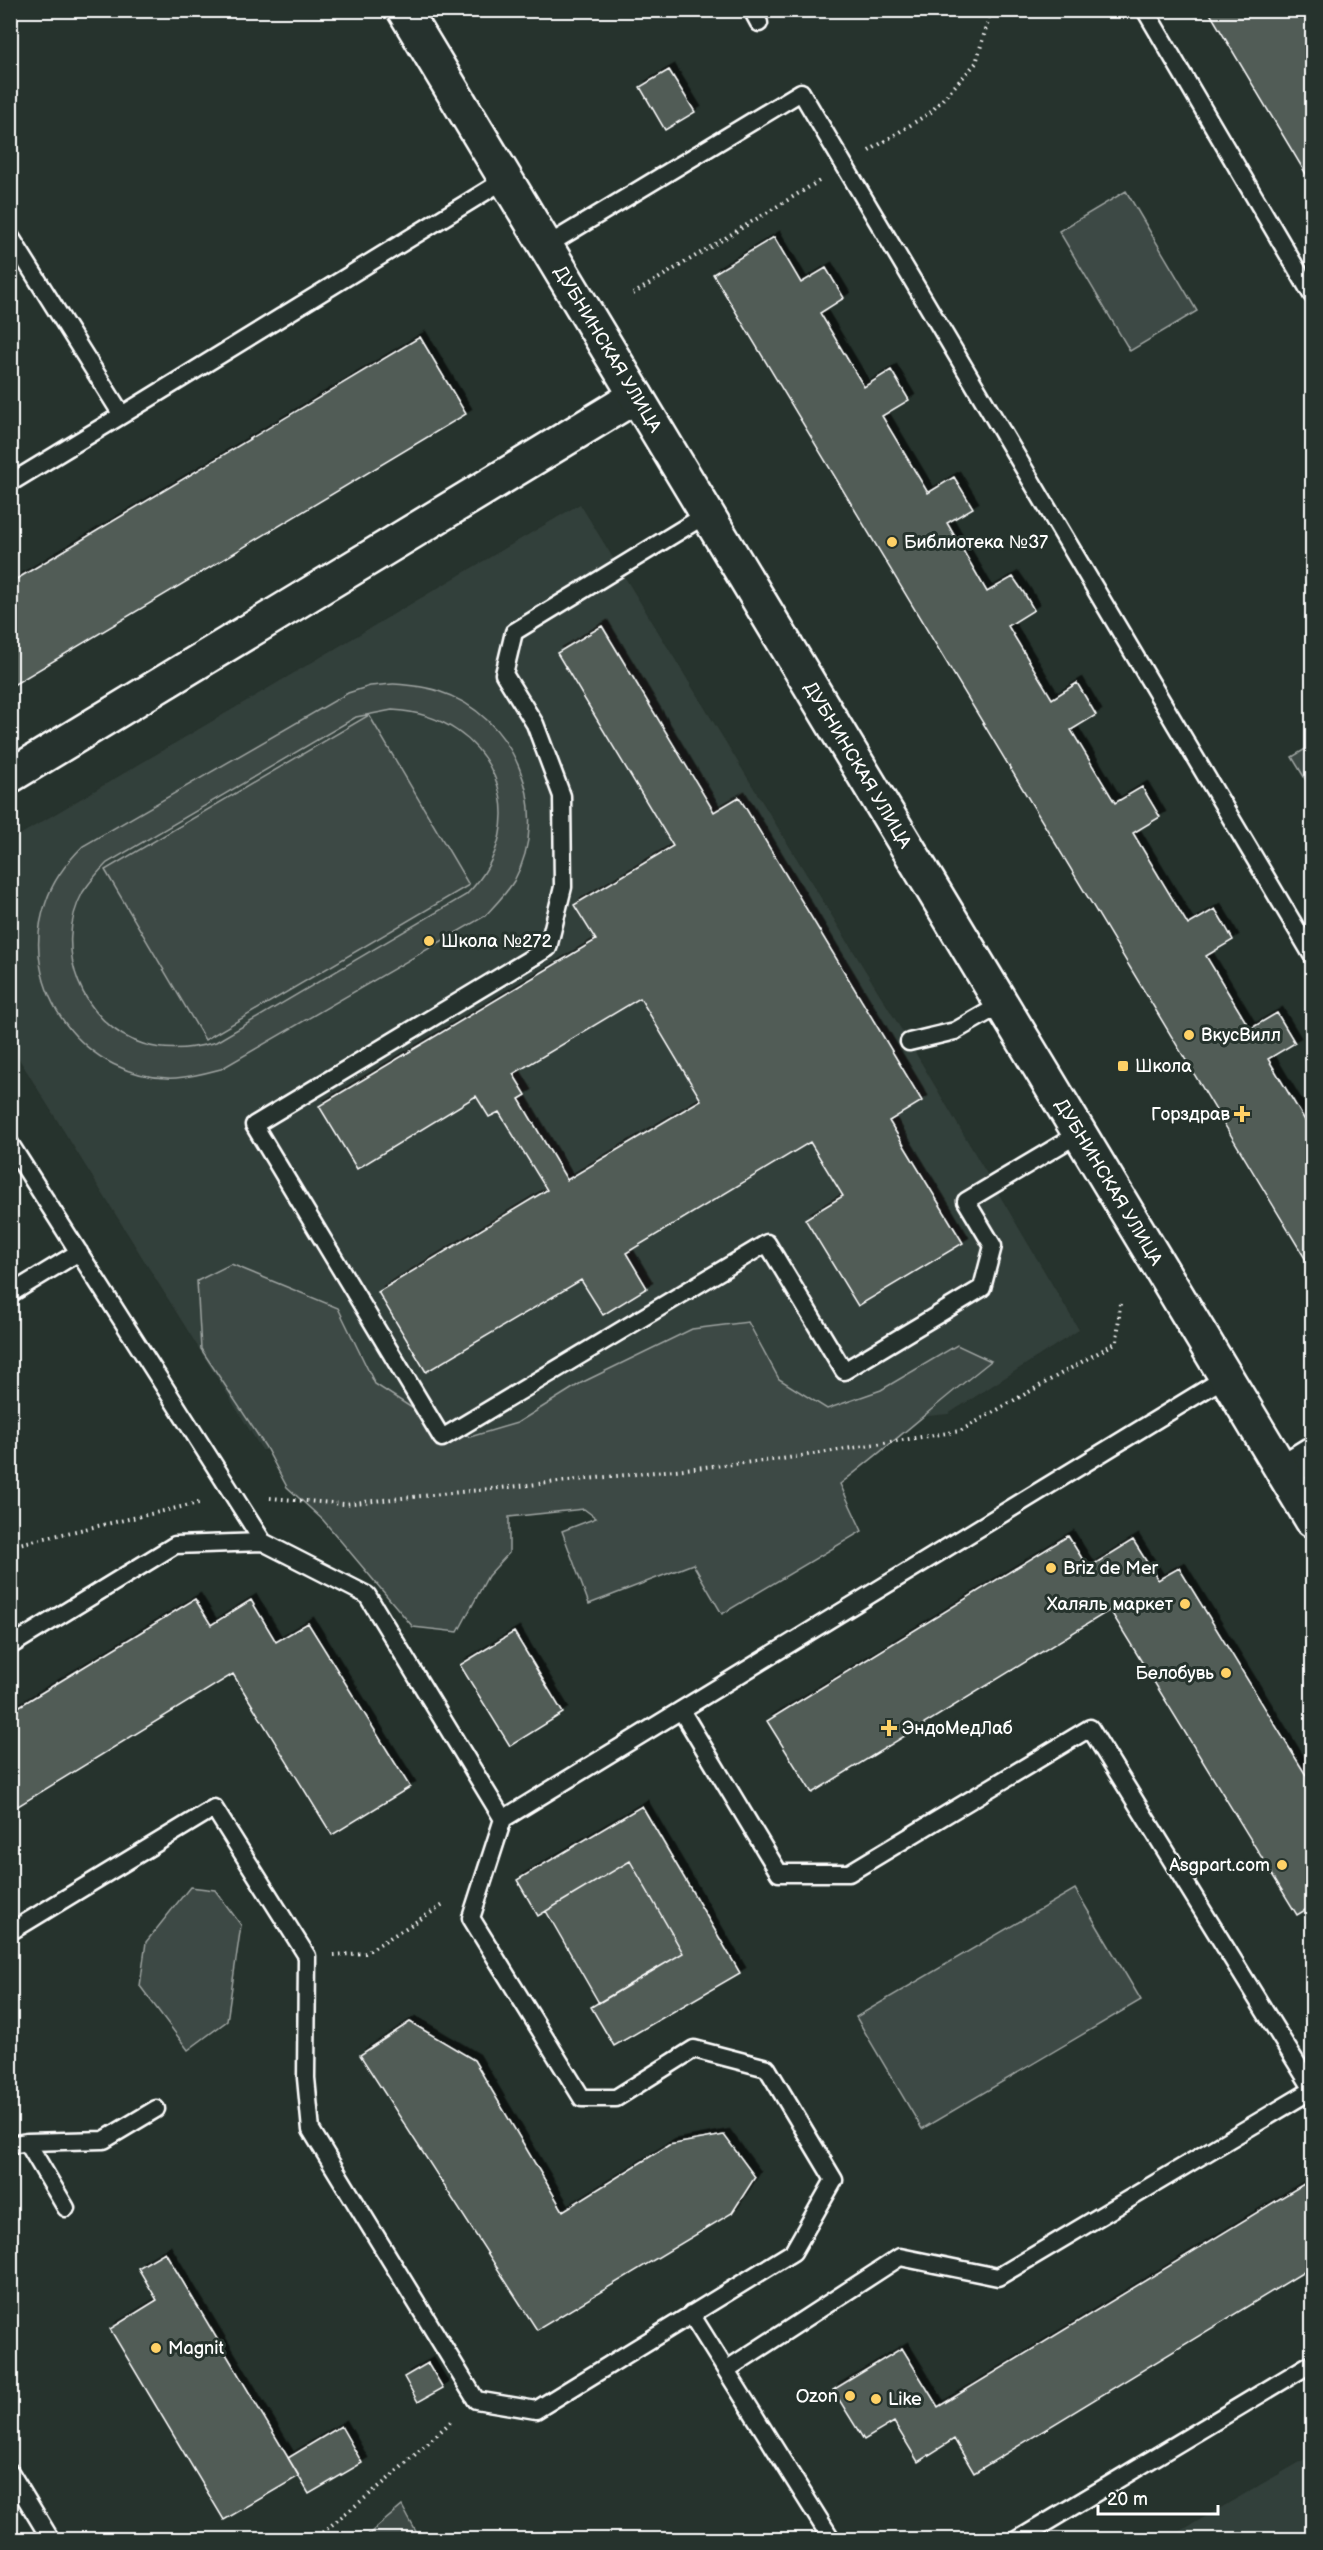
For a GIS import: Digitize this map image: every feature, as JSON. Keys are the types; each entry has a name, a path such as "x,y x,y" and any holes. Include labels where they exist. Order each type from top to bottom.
{"main road":[{"name":"ДУБНИНСКАЯ УЛИЦА","path":"404,10 1312,1520"},
{"path":"10,776 636,396"},
{"path":"1283,1472 1312,1454"}],"lane":[{"path":"1145,10 1312,295"},
{"path":"546,246 801,92 1312,955"},
{"path":"10,483 506,179"},
{"path":"10,236 122,415"},
{"path":"707,514 514,632 504,674 535,724 562,796 563,886 548,948 254,1125 442,1438 767,1243 844,1371 982,1288 993,1246 966,1201 1080,1133"},
{"path":"909,1042 955,1031 1002,1004"},
{"path":"10,1144 263,1542"},
{"path":"10,1294 79,1252"},
{"path":"10,1932 214,1808 307,1956 306,2078 311,2130 476,2400 536,2410 793,2252 834,2180 766,2068 694,2049 616,2098 582,2098 471,1918 503,1819 1226,1377"},
{"path":"10,1646 175,1545 263,1542 367,1595 503,1819"},
{"path":"681,1710 779,1873 849,1874 1090,1728 1312,2089 998,2277 900,2257 726,2370"},
{"path":"19,2144 104,2140 156,2109"},
{"path":"19,2144 66,2208"},
{"path":"691,2314 831,2540"},
{"path":"1017,2540 1312,2363"},
{"path":"10,2472 51,2540"}],"path":[{"path":"10,1546 233,1495 344,1504 782,1460 960,1431 1117,1342 1120,1303"},
{"path":"307,1956 365,1953 458,1896 478,1895"},
{"path":"313,2540 386,2481 476,2400"}],"shaded area":[{"path":"1126,191 1197,311 1130,351 1059,231"},
{"name":"Школа №272","path":"580,504 909,1042 1079,1330 948,1414 570,1453 262,1450 11,1046 11,840"},
{"path":"399,684 438,691 465,703 488,721 506,743 520,768 527,796 529,825 525,853 508,890 485,916 221,1069 176,1078 143,1075 113,1064 87,1047 66,1024 50,997 41,966 39,934 46,902 52,886 66,865 83,846 348,693 370,686","holes":["392,710 427,716 457,731 479,751 495,777 502,806 500,836 488,866 466,895 216,1042 180,1049 162,1048 143,1044 122,1034 104,1020 89,1002 78,982 72,960 71,937 74,914 83,892 107,863 356,717"]},
{"path":"369,715 469,885 205,1040 105,870"},
{"path":"1312,745 1312,790 1292,757"},
{"path":"231,1264 338,1308 375,1384 432,1421 470,1437 517,1423 581,1383 692,1329 748,1322 779,1379 827,1409 881,1390 957,1345 991,1361 840,1484 862,1531 722,1614 693,1564 589,1604 562,1531 596,1518 584,1509 509,1517 509,1553 488,1576 458,1632 413,1627 323,1520 287,1487 265,1446 201,1349 197,1281"},
{"path":"190,1887 215,1890 241,1925 227,2021 188,2050 140,1986 146,1942"},
{"path":"1075,1889 1141,2000 922,2129 856,2017"},
{"path":"1312,2455 1312,2539 1167,2539"},
{"path":"402,2506 420,2539 363,2539"}],"building":[{"path":"1208,10 1300,10 1312,32 1312,184"},
{"path":"669,70 695,112 665,130 640,87"},
{"path":"774,237 801,283 826,268 844,298 820,313 864,387 891,370 909,400 882,416 928,493 954,477 973,508 947,523 987,592 1013,577 1024,593 1034,610 1008,626 1052,699 1077,683 1096,715 1071,730 1115,803 1142,787 1160,817 1133,833 1188,925 1215,909 1224,924 1233,940 1206,956 1250,1029 1277,1013 1295,1043 1268,1059 1312,1132 1312,1270 713,274"},
{"path":"420,337 466,414 10,687 10,583"},
{"path":"602,626 714,812 739,797 922,1101 889,1121 963,1243 858,1306 805,1219 843,1196 810,1142 626,1253 647,1288 603,1315 581,1280 426,1372 378,1292 547,1190 499,1112 489,1117 476,1096 357,1169 319,1106 596,940 574,905 673,846 557,653","holes":["640,998 701,1100 567,1180 519,1099 526,1095 513,1074"]},
{"path":"1068,1536 1088,1568 1133,1540 1158,1580 1179,1568 1312,1785 1312,1906 1297,1915 1110,1610 812,1793 767,1721"},
{"path":"195,1599 211,1625 251,1600 276,1642 308,1623 410,1787 332,1835 233,1674 10,1811 10,1712"},
{"path":"514,1632 563,1713 510,1746 460,1665"},
{"path":"642,1806 740,1973 614,2046 591,2007 683,1953 630,1861 538,1916 517,1880"},
{"path":"630,1861 683,1953 599,2003 546,1911"},
{"path":"410,2022 474,2060 563,2211 669,2145 724,2135 755,2177 732,2213 537,2330 360,2055"},
{"path":"1312,2179 1312,2267 974,2473 954,2439 918,2462 894,2422 864,2440 833,2390 902,2348 938,2407"},
{"path":"165,2252 299,2476 224,2520 110,2329 157,2300 138,2268"},
{"path":"428,2363 443,2388 418,2402 404,2377"},
{"path":"341,2426 362,2463 309,2494 288,2458"}],"place":[{"name":"Библиотека №37","path":"892,542"},
{"name":"Школа №272","path":"429,941"},
{"name":"ВкусВилл","path":"1189,1035"},
{"name":"Школа","path":"1123,1066"},
{"name":"Горздрав","path":"1242,1114"},
{"name":"Briz de Mer","path":"1051,1568"},
{"name":"Халяль маркет","path":"1185,1604"},
{"name":"Белобувь","path":"1226,1673"},
{"name":"ЭндоМедЛаб","path":"889,1728"},
{"name":"Asgpart.com","path":"1282,1865"},
{"name":"Magnit","path":"156,2348"},
{"name":"Ozon","path":"850,2396"},
{"name":"Like","path":"876,2399"}]}
